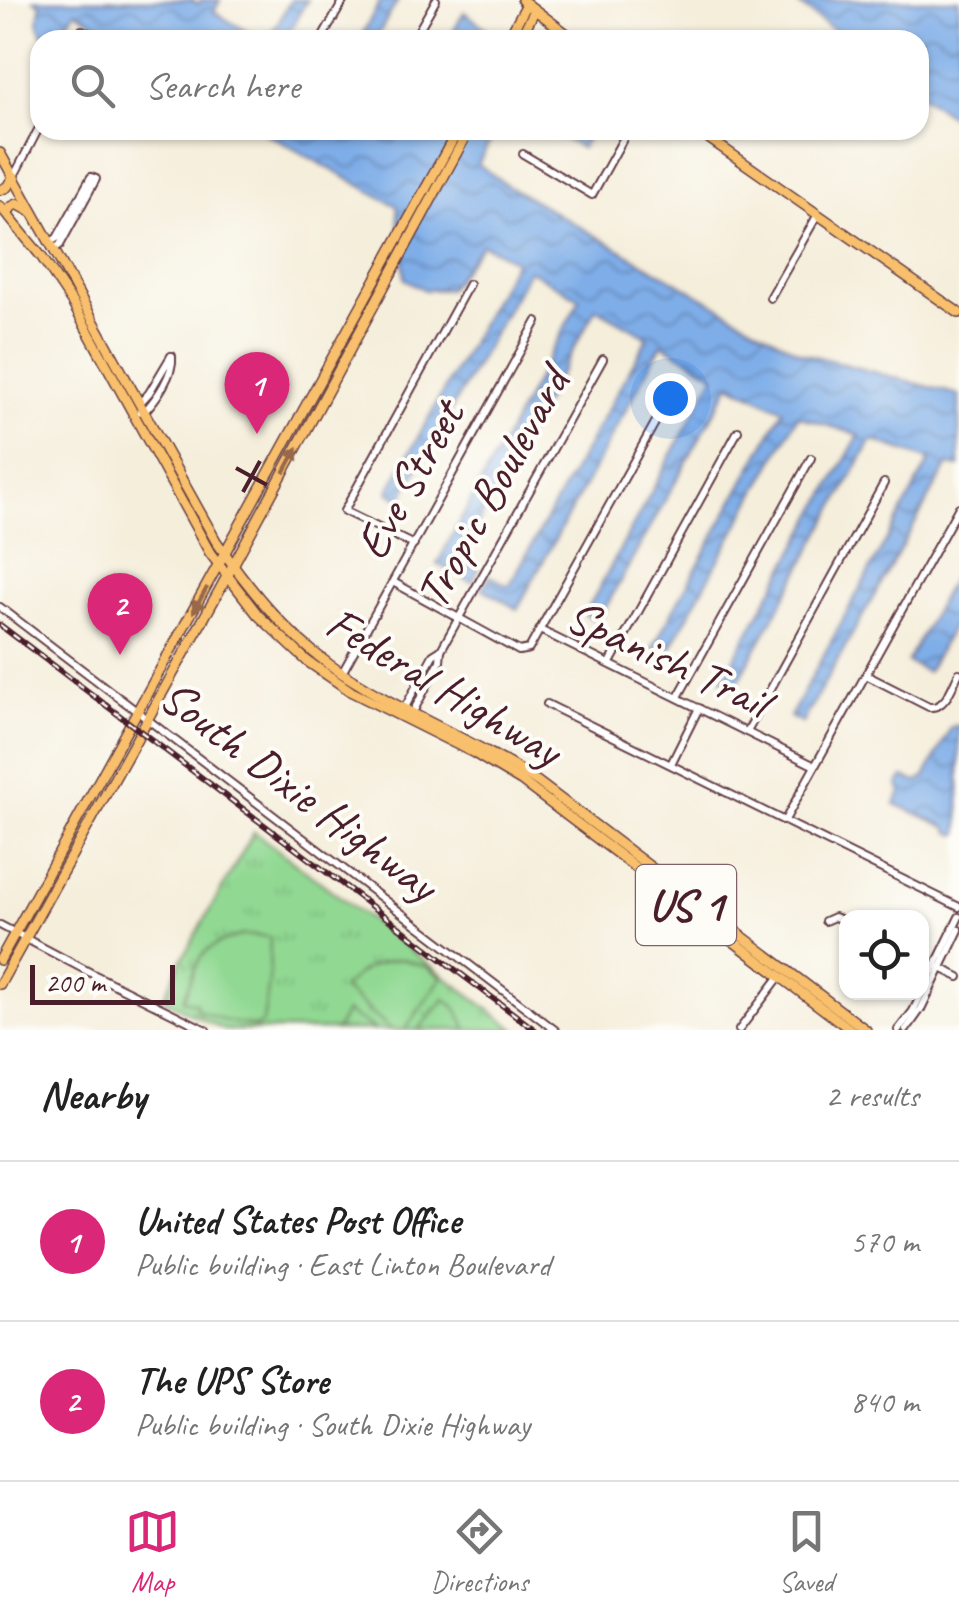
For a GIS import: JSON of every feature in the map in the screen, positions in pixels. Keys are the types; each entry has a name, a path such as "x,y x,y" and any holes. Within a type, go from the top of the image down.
{"main road":[{"path":"516,30 528,5 562,30"},
{"path":"0,960 86,804 180,659 226,577 314,416 453,140"},
{"path":"0,984 79,841 218,566 304,410 464,140"},
{"path":"711,140 959,313"},
{"name":"Federal Highway","path":"0,153 138,409 201,539 258,616 307,661 352,692 481,747 512,766 866,1030"},
{"path":"0,190 9,186 11,172"},
{"path":"4,210 17,204 32,212"},
{"name":"US 1","path":"4,210 32,244"},
{"path":"32,244 43,250 51,246"},
{"name":"Federal Highway","path":"32,244 225,554 279,622 342,673 546,798 851,1030"},
{"path":"58,281 76,292"},
{"path":"304,410 314,416"},
{"path":"176,644 180,659"},
{"path":"500,768 512,766"},
{"path":"86,804 86,827"},
{"path":"78,818 79,841"}],"street":[{"path":"327,30 344,0"},
{"path":"419,30 436,0"},
{"path":"11,172 22,162 33,140"},
{"path":"523,154 592,194 622,140"},
{"path":"91,177 96,180 60,245 51,246 91,177"},
{"path":"770,298 817,216"},
{"path":"414,545 344,510 469,284"},
{"name":"Eve Street","path":"342,673 537,322"},
{"path":"172,356 173,366 152,404 138,409 172,356"},
{"name":"Tropic Boulevard","path":"406,714 433,655 442,650 603,359"},
{"path":"540,630 670,396"},
{"path":"610,663 738,430"},
{"path":"678,698 811,458"},
{"path":"747,732 884,483"},
{"path":"785,820 958,507"},
{"name":"Spanish Trail","path":"392,582 519,651 529,649 540,630 815,766"},
{"name":"South Dixie Highway","path":"0,607 555,1030"},
{"path":"866,675 936,708 959,673"},
{"path":"547,704 959,907"},
{"path":"671,764 699,708"},
{"path":"906,1030 917,1015 959,917"},
{"path":"826,921 839,919"},
{"path":"0,925 206,1030"},
{"path":"898,1030 959,930"},
{"path":"929,962 959,977"},
{"path":"739,1030 780,976"}],"green space":[{"path":"254,832 516,1030 224,1030 163,999"},
{"path":"243,935 270,937 263,1022 256,1027 226,1021 197,1010 196,1003 183,1000 207,950"},
{"path":"402,959 428,967 442,977 405,1030 392,1030 343,989 369,967"},
{"path":"445,999 457,1009 467,1030 418,1030"},
{"path":"346,1012 375,1030 336,1030"}],"water":[{"path":"34,0 192,0 198,4 201,0 220,0 214,12 244,30 106,30 76,11 62,30 41,30 38,15 41,5"},
{"path":"291,0 307,0 290,30 274,30"},
{"path":"381,0 398,0 381,30 364,30"},
{"path":"793,0 959,0 959,122 929,100 929,30 834,30"},
{"path":"464,12 488,30 454,30"},
{"path":"278,140 491,140 478,164 505,184 799,352 959,395 959,467 948,465 802,723 790,717 930,460 872,440 735,687 722,680 859,435 798,416 667,654 652,649 783,410 730,384 598,621 585,614 715,375 662,344 517,609 482,588 490,576 509,586 648,337 596,308 459,558 479,569 472,582 437,564 580,299 529,270 401,499 388,492 515,261 482,244 448,289 425,290 405,279 397,206"},
{"path":"566,140 586,140 581,148"},
{"path":"959,565 959,614 927,672 907,662"},
{"path":"959,725 957,835 895,804 901,793 898,785 904,777 917,782 925,777 951,727"}],"railway":[{"path":"0,625 535,1030"}],"place":[{"name":"United States Post Office","path":"257,434"},
{"name":"The UPS Store","path":"120,655"}]}
